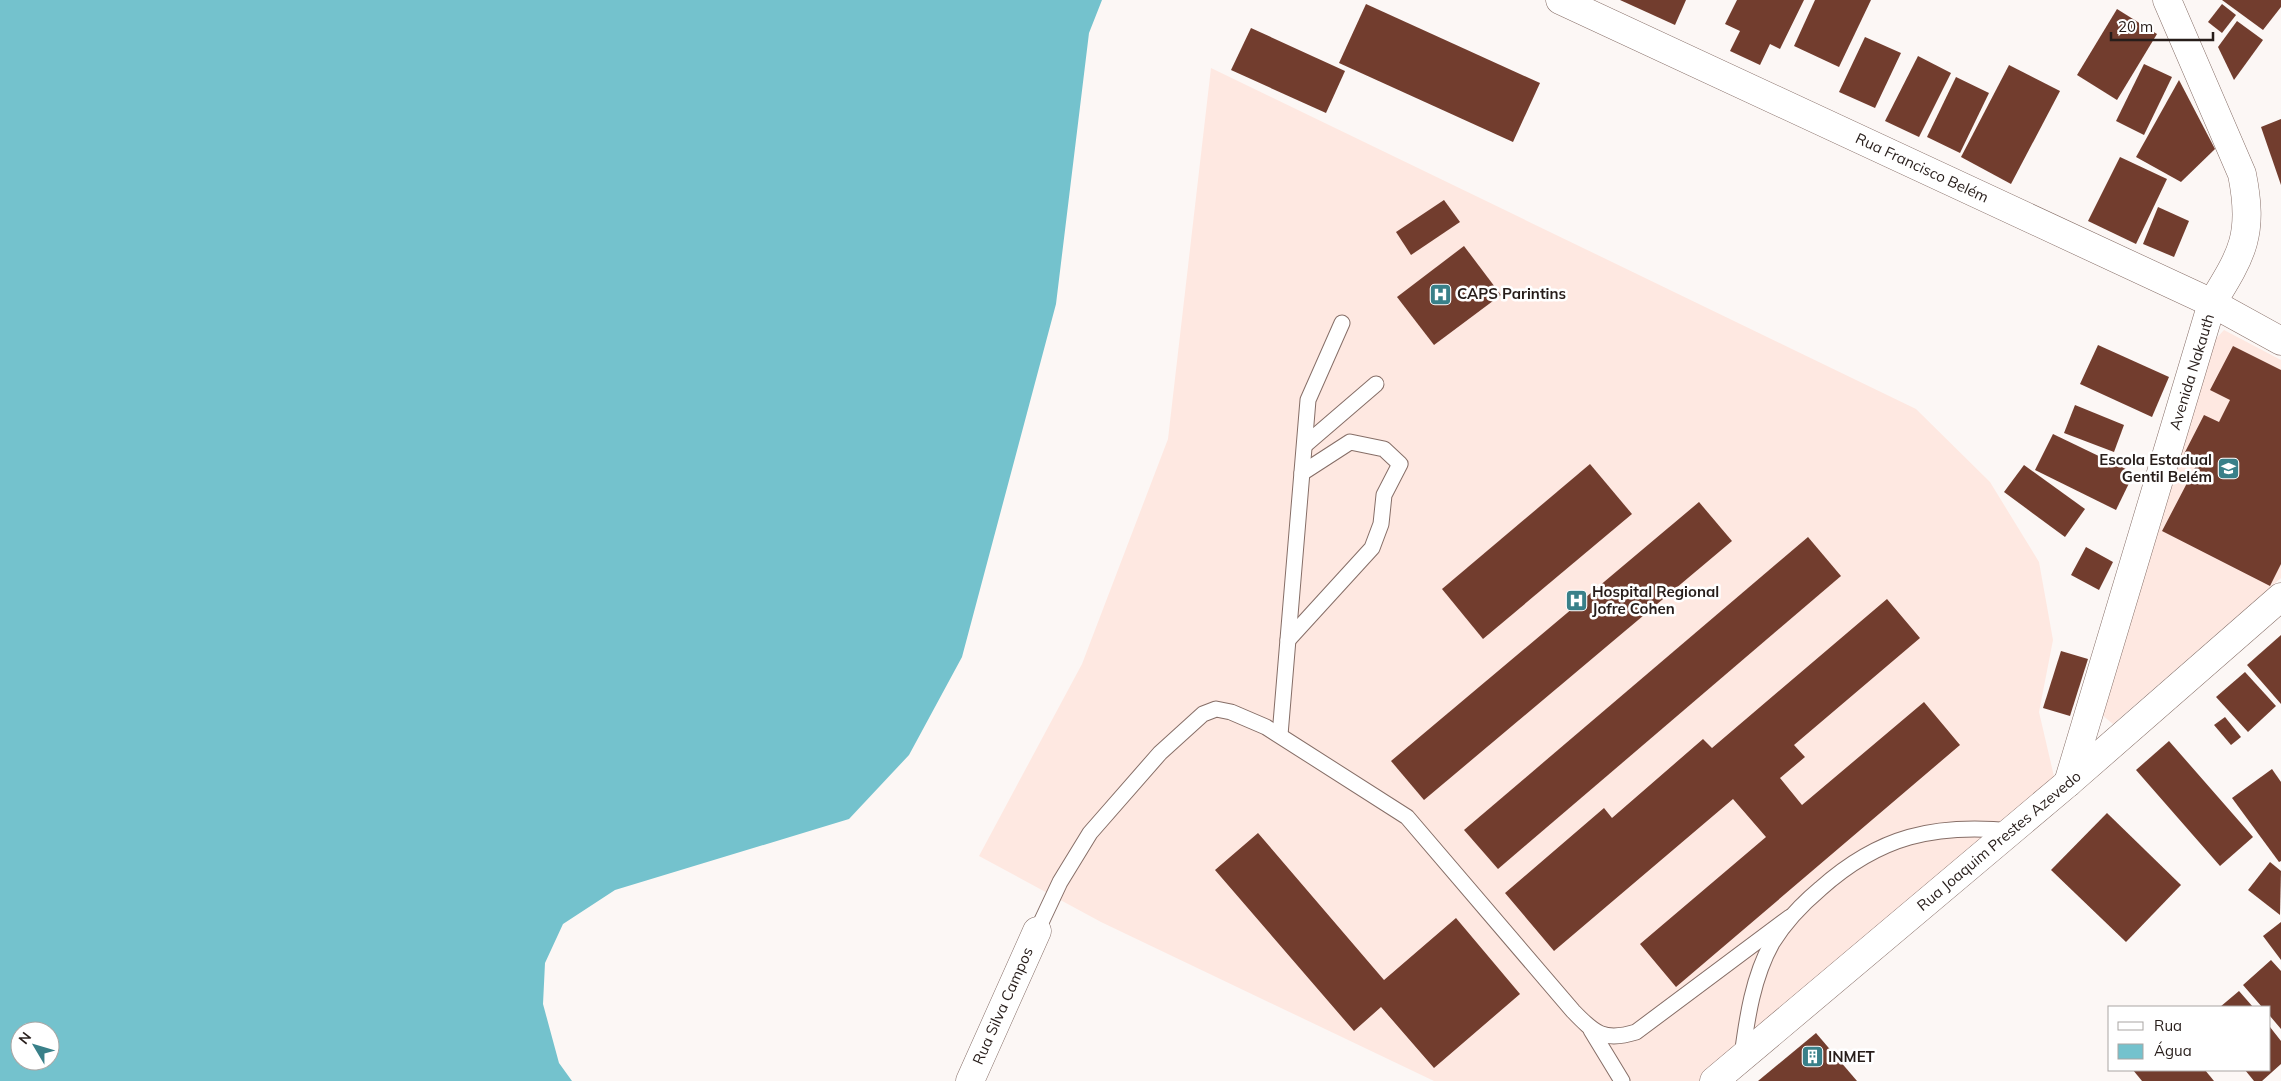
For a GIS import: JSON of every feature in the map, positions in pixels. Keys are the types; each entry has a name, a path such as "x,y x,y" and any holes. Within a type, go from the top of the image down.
{"street":[{"name":"Rua Francisco Belém","path":"1560,0 2212,303 2281,341"},
{"name":"Avenida Nakauth","path":"2068,783 2212,303 2240,254 2247,231 2248,203 2242,174 2167,0"},
{"name":"Rua Joaquim Prestes Azevedo","path":"1714,1081 2013,831 2281,597"},
{"name":"Rua Silva Campos","path":"970,1081 1037,931"}],"lane":[{"path":"1280,736 1308,400 1342,323"},
{"path":"1304,446 1376,384"},
{"path":"1288,640 1372,548 1381,524 1384,495 1400,464 1384,449 1350,442 1302,473"},
{"path":"1037,931 1060,882 1090,833 1149,764 1203,714 1216,709 1232,712 1266,727 1407,817 1590,1030 1622,1081"},
{"path":"1590,1030 1609,1037 1636,1032 1790,917 1819,889 1851,863 1900,838 1948,829 1977,827 2013,831"},
{"path":"1742,1058 1747,1017 1761,969 1772,943 1790,917"}],"shaded area":[{"name":"Hospital Regional Jofre Cohen","path":"1211,68 1916,409 1990,482 2039,562 2053,640 2039,712 2056,785 1700,1081 1434,1081 1101,922 979,856 1082,664 1168,439"},
{"name":"Escola Estadual Gentil Belém","path":"2224,330 2281,360 2281,578 2113,724 2102,715 2214,341"}],"water":[{"path":"0,0 1102,0 1089,33 1056,304 962,657 909,755 849,819 615,890 563,924 545,963 543,1004 559,1063 572,1081 0,1081"}],"building":[{"path":"1620,0 1686,0 1675,25"},
{"path":"1737,0 1804,0 1780,49 1770,44 1760,65 1730,51 1740,31 1725,24"},
{"path":"1815,0 1871,0 1839,67 1794,46"},
{"path":"2222,0 2281,0 2281,7 2263,30"},
{"path":"1366,4 1540,83 1513,142 1339,63"},
{"path":"2222,4 2236,15 2222,33 2208,22"},
{"path":"2117,9 2157,34 2117,100 2077,75"},
{"path":"2237,21 2263,40 2234,80 2218,47"},
{"path":"1251,28 1345,71 1326,113 1231,70"},
{"path":"1865,37 1901,53 1875,108 1839,92"},
{"path":"1918,56 1951,73 1919,137 1885,121"},
{"path":"2144,64 2172,77 2144,135 2116,121"},
{"path":"2009,65 2060,91 2011,184 1961,157"},
{"path":"1956,77 1989,93 1960,153 1927,137"},
{"path":"2179,80 2215,149 2181,182 2136,157"},
{"path":"2281,119 2281,185 2261,127"},
{"path":"2120,157 2167,179 2136,244 2088,221"},
{"path":"1444,200 1460,222 1411,255 1396,232"},
{"path":"2158,207 2189,221 2174,257 2143,244"},
{"path":"1464,246 1501,295 1434,345 1397,297"},
{"path":"2098,345 2169,377 2152,417 2080,384"},
{"path":"2233,346 2281,370 2281,564 2270,586 2162,531 2198,462 2184,454 2204,415 2219,422 2230,400 2210,390"},
{"path":"2075,405 2124,425 2114,452 2064,433"},
{"path":"2053,434 2134,473 2116,510 2035,470"},
{"path":"1590,464 1632,514 1483,639 1442,589"},
{"path":"2024,465 2085,509 2065,537 2004,492"},
{"path":"1699,502 1732,541 1424,800 1391,761"},
{"path":"1808,537 1841,576 1498,869 1464,830"},
{"path":"2086,547 2113,562 2099,590 2071,575"},
{"path":"1887,599 1920,638 1794,745 1805,757 1780,778 1802,805 1924,702 1960,745 1676,987 1640,944 1766,837 1733,799 1554,951 1505,893 1604,808 1612,818 1703,739 1712,748"},
{"path":"2281,635 2281,704 2247,665"},
{"path":"2061,651 2088,659 2070,716 2043,708"},
{"path":"2245,672 2276,706 2248,732 2216,697"},
{"path":"2225,717 2241,737 2231,745 2214,725"},
{"path":"2169,741 2253,837 2220,866 2136,770"},
{"path":"2272,769 2281,782 2281,861 2279,862 2232,798"},
{"path":"2107,813 2181,885 2126,942 2051,870"},
{"path":"1258,833 1384,980 1456,918 1520,994 1434,1068 1381,1007 1354,1031 1215,870"},
{"path":"2270,862 2281,871 2280,915 2248,890"},
{"path":"2281,922 2281,960 2263,936"},
{"path":"2271,960 2281,971 2281,1029 2271,1017 2271,1006 2261,1006 2243,985"},
{"path":"2239,991 2252,1006 2221,1006"},
{"path":"2271,1028 2281,1041 2281,1064 2262,1081 2254,1081 2246,1071 2271,1071"},
{"name":"INMET","path":"1816,1033 1857,1081 1758,1081"},
{"path":"2134,1071 2206,1071 2214,1081 2142,1081"}],"place":[{"name":"CAPS Parintins","path":"1441,294"},
{"name":"Escola Estadual Gentil Belém","path":"2228,469"},
{"name":"Hospital Regional Jofre Cohen","path":"1576,601"},
{"name":"INMET","path":"1812,1057"}]}
